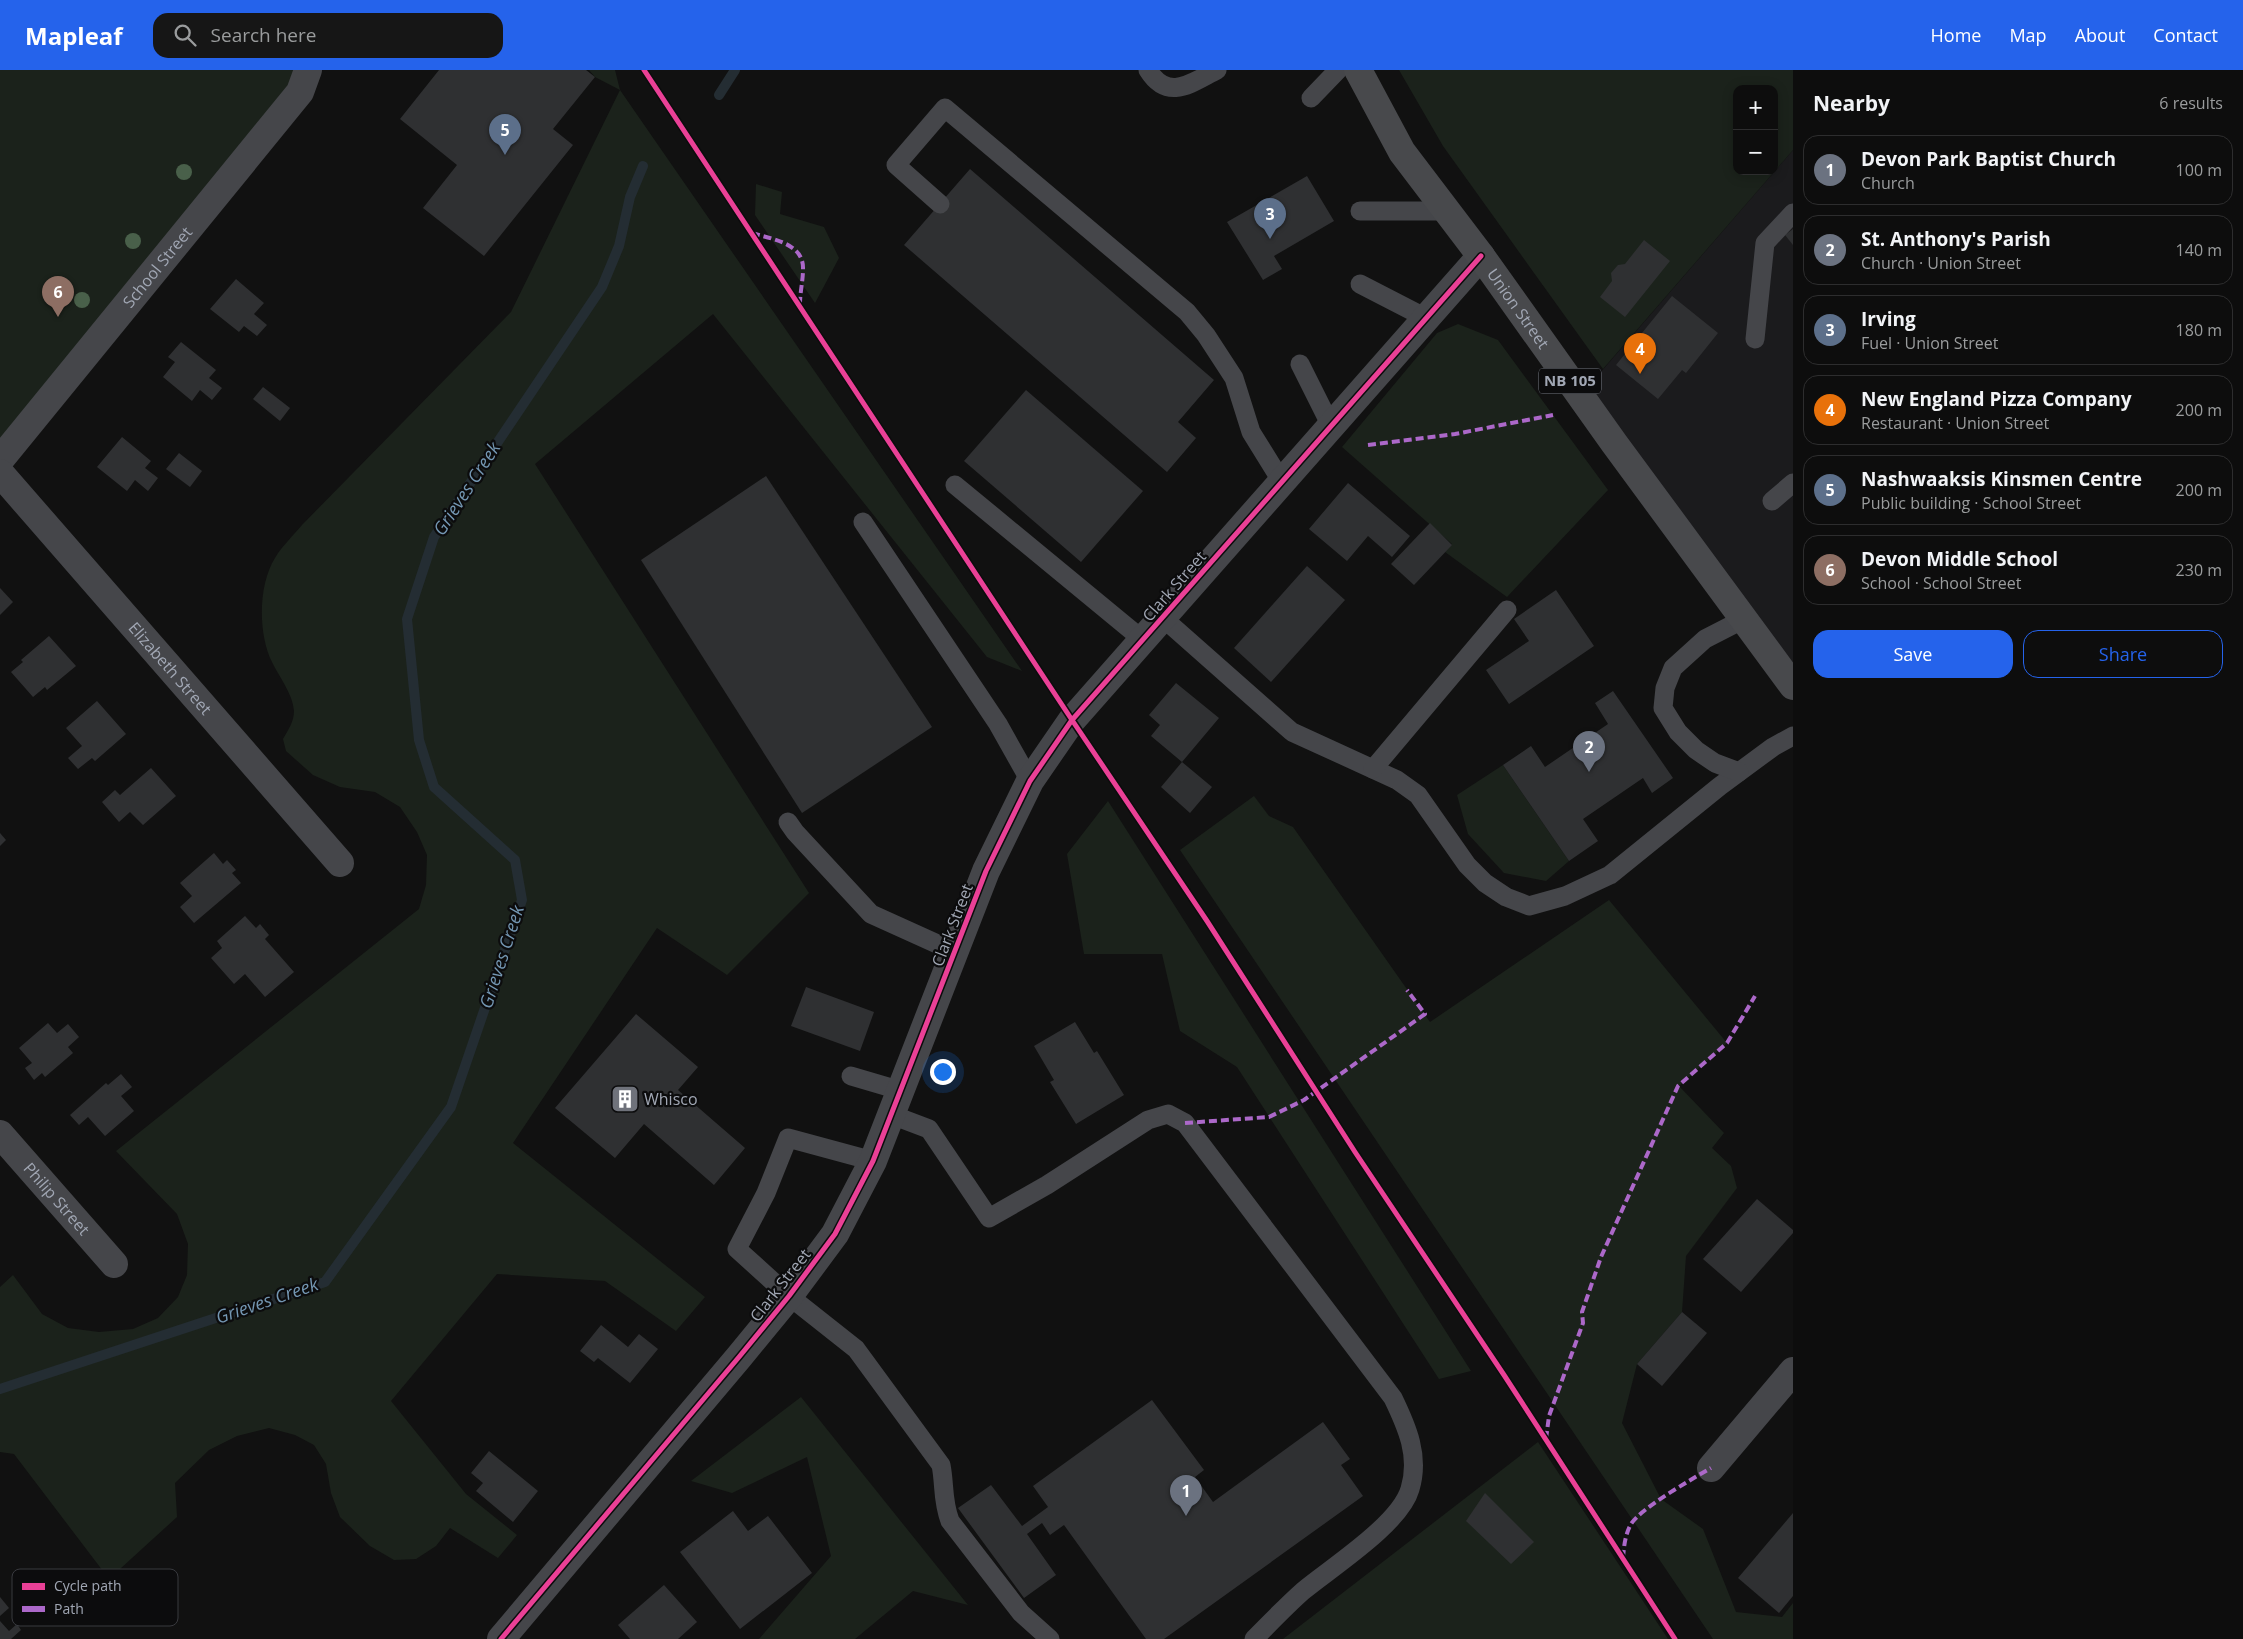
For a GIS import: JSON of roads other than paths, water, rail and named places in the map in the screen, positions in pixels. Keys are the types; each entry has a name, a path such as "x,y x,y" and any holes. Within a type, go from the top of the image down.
{"main road":[{"name":"Union Street","path":"1358,70 1402,152 1481,256 1614,444 1793,686"}],"street":[{"name":"School Street","path":"0,460 300,92 308,70"},
{"name":"Clark Street","path":"501,1639 789,1296 835,1234 873,1161 902,1091 986,871 1030,781 1072,720 1481,256"},
{"name":"Elizabeth Street","path":"0,472 340,863"},
{"name":"Philip Street","path":"0,1134 114,1264"},
{"path":"1711,1468 1793,1372"}],"lane":[{"path":"1148,70 1154,79 1171,88 1182,87 1217,70"},
{"path":"1311,98 1338,70"},
{"path":"940,204 896,165 945,108 1187,312 1206,335 1234,378 1251,432 1282,482"},
{"path":"1360,211 1448,211"},
{"path":"1755,339 1765,243 1793,212"},
{"path":"1360,284 1426,318"},
{"path":"1300,364 1331,426"},
{"path":"1772,501 1793,483"},
{"path":"955,485 1143,640"},
{"path":"863,522 998,724 1030,781"},
{"path":"1373,769 1507,610"},
{"path":"1162,618 1292,732 1397,780 1418,795 1467,865 1485,883 1506,897 1529,906 1565,896 1610,875 1773,746 1793,736"},
{"path":"1739,772 1715,762 1696,750 1678,732 1662,708 1665,688 1673,668 1705,639 1744,619"},
{"path":"788,822 795,832 871,914 955,952"},
{"path":"852,1076 902,1091"},
{"path":"892,1115 929,1129 989,1218 1148,1120 1168,1114 1185,1123 1393,1398 1407,1427 1414,1450 1414,1472 1410,1491 1400,1509 1385,1524 1303,1591 1254,1639"},
{"path":"873,1161 788,1138 766,1193 737,1249 789,1296 856,1349 941,1465 944,1505 950,1521 1021,1613 1050,1639"}],"waterway":[{"name":"Grieves Creek","path":"719,95 735,70"},
{"name":"Grieves Creek","path":"0,1389 325,1282 451,1107 522,900 515,860 434,787 419,740 407,619 434,537 602,287 619,246 630,197 643,166"}],"place":[{"name":"Nashwaaksis Kinsmen Centre","path":"505,155"},
{"name":"Irving","path":"1270,239"},
{"name":"Devon Middle School","path":"58,317"},
{"name":"New England Pizza Company","path":"1640,374"},
{"name":"St. Anthony's Parish","path":"1589,772"},
{"name":"Whisco","path":"625,1099"},
{"name":"Devon Park Baptist Church","path":"1186,1516"}]}
